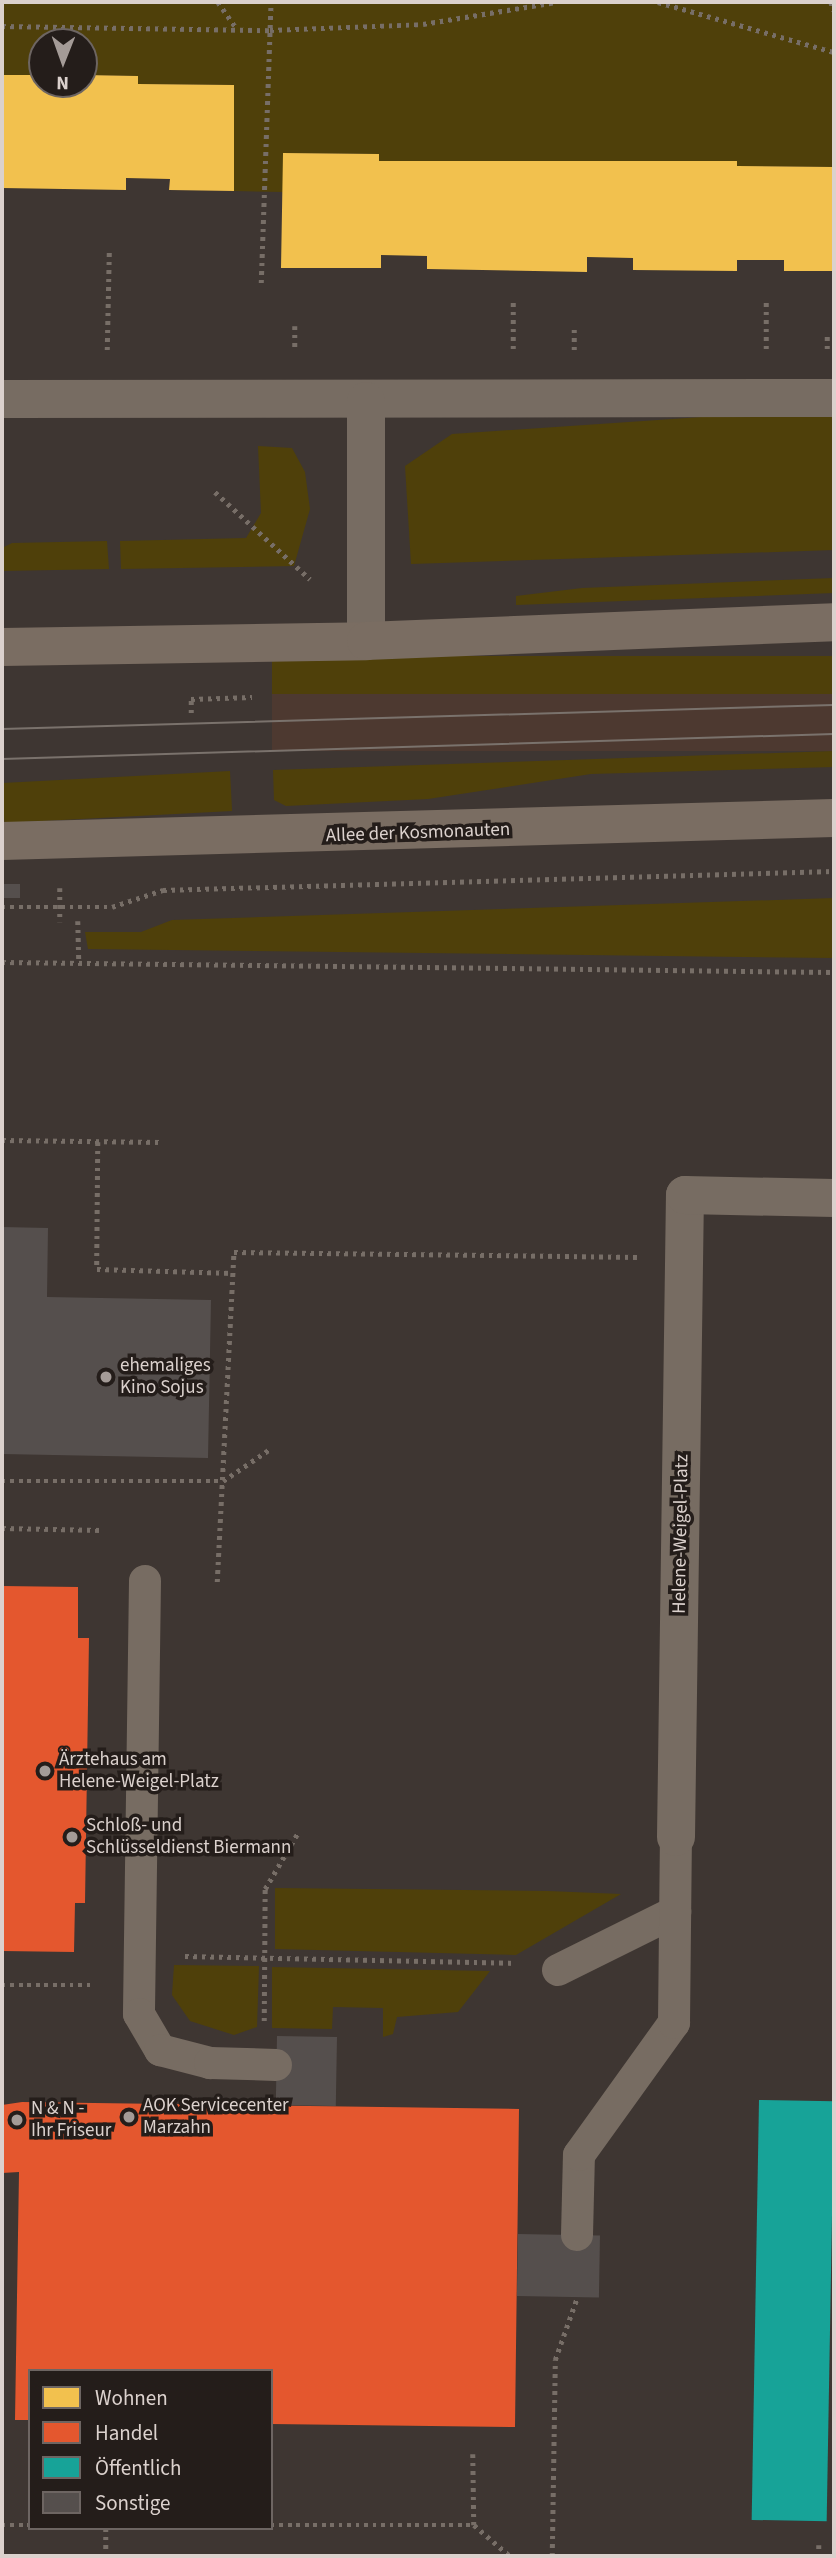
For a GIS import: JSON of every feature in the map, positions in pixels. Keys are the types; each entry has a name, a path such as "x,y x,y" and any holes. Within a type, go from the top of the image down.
{"main road":[{"path":"2,647 366,641 834,622"},
{"name":"Allee der Kosmonauten","path":"2,841 834,818"}],"street":[{"path":"2,399 366,401 834,398"},
{"path":"366,401 366,641"},
{"name":"Helene-Weigel-Platz","path":"676,1837 685,1195 834,1198"}],"lane":[{"path":"145,1581 139,2014 160,2050 210,2063 276,2065"},
{"name":"Helene-Weigel-Platz","path":"577,2235 579,2155 674,2023 676,1837"},
{"path":"561,1967 675,1912"}],"path":[{"path":"218,2 237,29"},
{"path":"261,283 271,2"},
{"path":"2,26 270,30 423,24 556,2"},
{"path":"658,2 834,52"},
{"path":"831,2 834,11"},
{"path":"107,399 109,252"},
{"path":"766,302 766,332"},
{"path":"215,492 310,579"},
{"path":"191,713 191,699 253,697"},
{"path":"2,907 112,906 163,890 834,871"},
{"path":"60,880 60,922"},
{"path":"78,921 79,962"},
{"path":"2,962 834,971"},
{"path":"2,1140 161,1142"},
{"path":"98,1142 97,1269 233,1273"},
{"path":"218,1582 234,1252 650,1257 685,1265"},
{"path":"2,1481 223,1480 270,1449"},
{"path":"2,1528 101,1530"},
{"path":"264,2023 265,1889 299,1832"},
{"path":"2,1985 265,1957 561,1967"},
{"path":"552,2556 555,2360 577,2298"},
{"path":"473,2454 474,2525"},
{"path":"2,2525 28,2525"},
{"path":"273,2525 474,2525 510,2556"},
{"path":"106,2530 106,2556"},
{"path":"819,2544 819,2556"}],"shaded area":[{"path":"2,2 834,2 834,167 737,166 737,161 379,161 379,154 283,153 283,192 234,191 234,85 138,84 138,76 98,75 98,28 28,28 28,75 2,75"},
{"path":"834,408 834,550 411,564 405,466 452,434"},
{"path":"258,446 292,448 305,472 310,509 294,566 121,569 120,541 246,538 261,513"},
{"path":"107,541 109,569 2,571 2,548 12,543"},
{"path":"834,578 834,593 516,605 516,596 582,588"},
{"path":"272,656 834,656 834,694 272,694"},
{"path":"272,694 834,694 834,751 272,751"},
{"path":"834,751 834,767 591,774 428,799 286,806 274,800 273,770"},
{"path":"230,771 232,811 4,823 2,783"},
{"path":"834,898 834,958 88,949 85,932 141,932 172,920"},
{"path":"275,1888 621,1894 516,1955 275,1949"},
{"path":"174,1965 259,1966 257,2027 234,2035 190,2021 172,1995"},
{"path":"272,1967 490,1971 458,2012 397,2017 393,2034 383,2037 383,2008 333,2007 332,2029 272,2028"}],"building: Wohnen":[{"path":"2,75 28,75 28,98 98,98 98,75 138,76 138,84 234,85 234,191 169,190 170,179 126,178 126,190 2,188"},
{"path":"283,153 379,154 379,161 737,161 737,166 834,167 834,271 784,271 784,260 737,260 737,271 633,270 633,258 587,257 587,272 427,269 427,256 381,255 381,268 281,268"}],"building: Handel":[{"name":"Ärztehaus am Helene-Weigel-Platz","path":"2,1586 78,1587 78,1638 89,1638 85,1903 75,1903 74,1952 2,1951"},
{"path":"22,2102 519,2109 515,2427 273,2424 273,2369 28,2369 28,2420 15,2420 19,2172 2,2173 2,2105"}],"building: Öffentlich":[{"path":"759,2100 834,2101 827,2521 752,2520"}],"building: Sonstige":[{"path":"2,884 20,884 20,898 2,898"},
{"name":"ehemaliges Kino Sojus","path":"2,1227 48,1228 47,1297 211,1300 208,1458 2,1454"},
{"path":"277,2036 337,2037 336,2106 276,2105"},
{"path":"518,2234 600,2235 599,2297 517,2296"}],"tram line":[{"path":"2,729 834,705"},
{"path":"2,759 834,734"}],"place":[{"name":"ehemaliges Kino Sojus","path":"106,1377"},
{"name":"Ärztehaus am Helene-Weigel-Platz","path":"45,1771"},
{"name":"Schloß- und Schlüsseldienst Biermann","path":"72,1837"},
{"name":"AOK Servicecenter Marzahn","path":"129,2117"},
{"name":"N & N - Ihr Friseur","path":"17,2120"}]}
